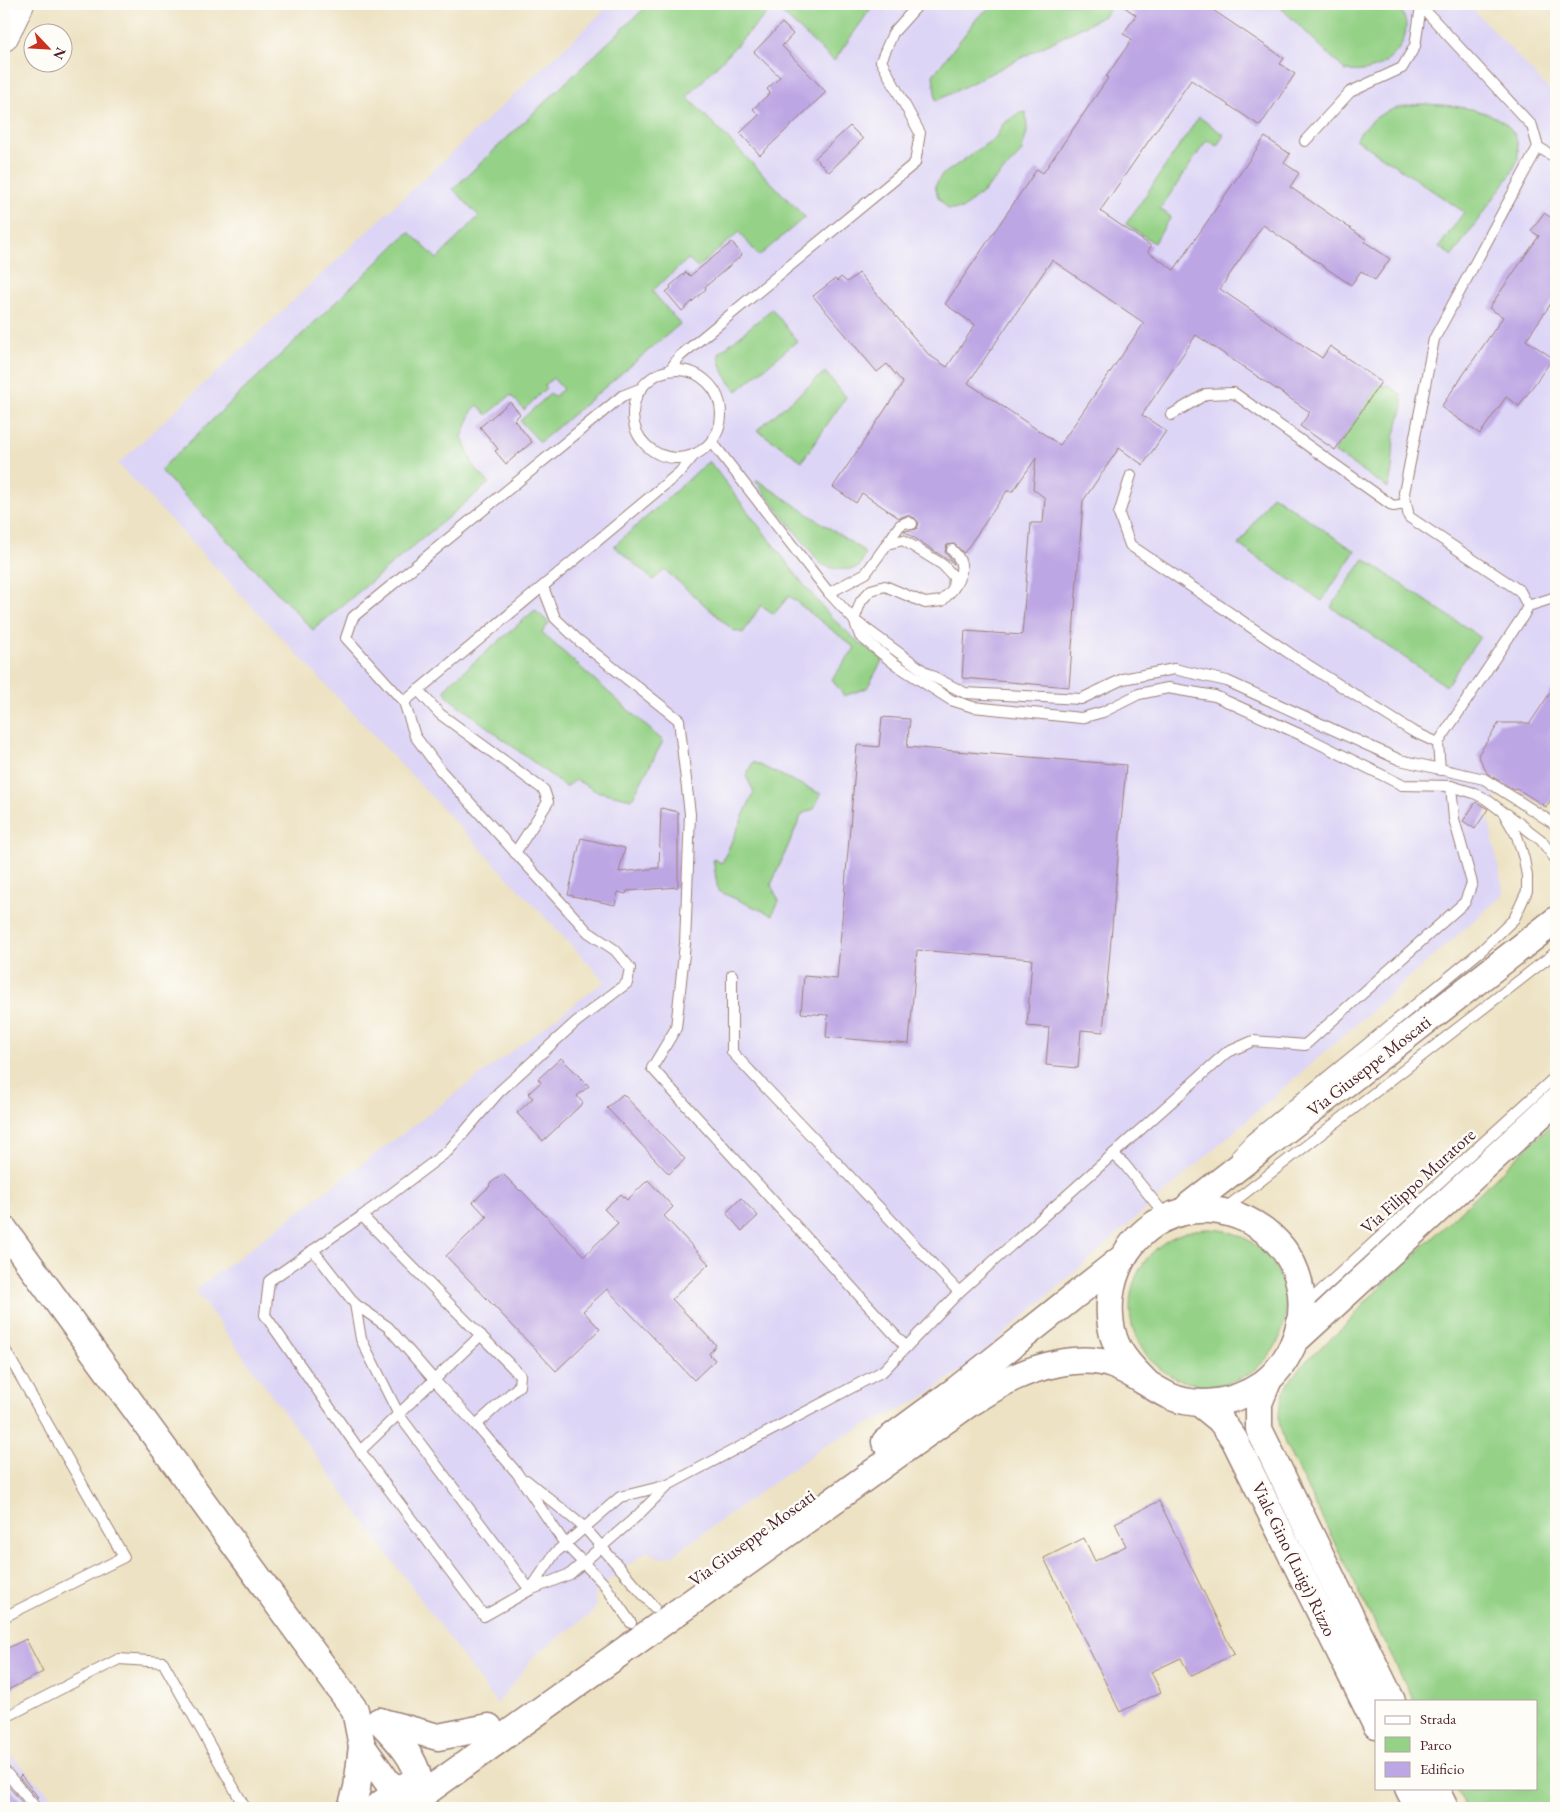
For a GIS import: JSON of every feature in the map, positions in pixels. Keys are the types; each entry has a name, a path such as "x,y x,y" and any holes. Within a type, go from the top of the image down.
{"highway":[{"path":"4,37 20,4"}],"street":[{"name":"Via Giuseppe Moscati","path":"410,1793 489,1727 654,1606 957,1390 1122,1259 1149,1228 1180,1212 1556,920"},
{"name":"Via Giuseppe Moscati","path":"1295,1341 1556,1101"},
{"name":"Via Giuseppe Moscati","path":"375,1808 410,1793 967,1405 1014,1377 1043,1367 1075,1362 1100,1362 1121,1368 1171,1397 1198,1403 1224,1401 1248,1393 1269,1379 1284,1362 1295,1341 1302,1308 1299,1281 1288,1256 1270,1234 1247,1219 1221,1211 1180,1212"},
{"path":"7,1230 356,1710 362,1746 357,1788 351,1808"},
{"name":"Via Giuseppe Moscati","path":"1122,1259 1112,1284 1109,1312 1115,1339 1127,1363 1146,1383"},
{"name":"Viale Gino (Luigi) Rizzo","path":"1269,1379 1259,1403 1259,1430 1392,1700"},
{"name":"Viale Gino (Luigi) Rizzo","path":"1198,1403 1220,1420 1234,1439 1375,1723"},
{"path":"356,1710 380,1721 438,1737 489,1727"},
{"path":"362,1746 389,1784 410,1793 414,1766 402,1747 380,1721"},
{"path":"1409,1790 1418,1808"},
{"path":"1436,1790 1445,1808"}],"lane":[{"path":"670,370 680,356 915,163 920,133 881,61 893,33 919,4"},
{"path":"1304,141 1350,92 1402,68 1415,46 1419,5"},
{"path":"1419,5 1532,126 1538,148 1434,339 1404,492 1406,504 1409,517 1520,591 1528,606"},
{"path":"1538,148 1556,158"},
{"path":"404,702 680,472 695,454 712,442 719,428 722,414 719,399 712,386 700,376 686,370 670,370 659,374 642,388 622,396 353,617 346,638 404,702 415,736 441,771 588,932 616,950 630,968 626,983 576,1022 499,1092 448,1151 362,1216 269,1281 265,1315 360,1451 484,1616 530,1590 570,1574 637,1516 668,1485"},
{"path":"642,388 636,401 633,415 636,429 643,442 654,451 667,456 681,458 695,454"},
{"path":"1171,415 1206,394 1234,393 1393,506 1406,504"},
{"path":"712,442 829,593 854,620 928,674 964,693 1081,699 1124,679 1174,669 1227,681 1400,760 1484,779 1556,825"},
{"path":"1131,475 1119,514 1130,545 1292,655 1412,731 1438,743"},
{"path":"829,593 866,573 900,525 907,522 912,524"},
{"path":"887,544 903,540 943,565 954,577 953,589"},
{"path":"952,550 960,557 962,564 959,579 942,601 925,603 885,586 870,590 861,601 854,620 860,636 896,664 952,700 973,706 1081,718 1103,712 1139,694 1168,688 1215,696 1308,738 1402,785 1451,786 1474,793 1494,805 1541,840 1556,860"},
{"path":"543,587 555,618 578,640 679,720 690,814 685,944 676,1028 652,1068 906,1347"},
{"path":"1440,770 1438,743 1528,606 1556,596"},
{"path":"418,690 440,714 544,790 548,802 515,853"},
{"path":"530,1590 555,1553 620,1497 668,1485 883,1371 959,1292 1226,1053 1254,1041 1305,1045 1465,902 1472,883 1454,819 1451,786"},
{"path":"1113,1154 1180,1212 1251,1139 1482,950 1514,919 1527,891 1524,859 1517,836 1503,812 1494,805"},
{"path":"1221,1211 1556,952"},
{"path":"732,975 732,1052 959,1292"},
{"name":"Via Filippo Muratore","path":"1302,1308 1556,1076"},
{"path":"362,1216 520,1375 519,1386 476,1425"},
{"path":"313,1250 355,1304 388,1327 517,1473 565,1544 604,1584 631,1624"},
{"path":"355,1304 361,1339 399,1415 530,1590"},
{"path":"360,1451 481,1335"},
{"path":"4,1348 124,1557 4,1617"},
{"path":"517,1473 585,1528 654,1606"},
{"path":"4,1718 119,1659 163,1662 244,1808"},
{"path":"4,1770 36,1808"}],"shaded area":[{"path":"611,4 1468,4 1556,97 1556,792 1546,807 1518,789 1513,790 1504,785 1485,814 1489,821 1504,894 969,1365 919,1400 827,1444 673,1555 660,1558 647,1551 594,1592 596,1605 593,1612 535,1655 497,1704 195,1290 605,981 118,464"},
{"path":"4,1748 62,1808 4,1808"}],"green space":[{"path":"649,4 874,4 834,61 774,6 687,97 805,217 759,256 739,232 697,268 688,259 652,291 680,324 540,442 520,421 550,394 554,397 563,389 553,378 544,386 546,388 524,410 511,395 487,415 478,405 472,411 462,437 474,467 489,483 313,630 160,470 409,232 437,259 479,216 453,189"},
{"path":"995,4 1114,4 1104,16 936,101 933,75 979,16"},
{"path":"1277,4 1393,4 1400,7 1405,19 1405,34 1398,50 1386,62 1370,69 1346,71"},
{"path":"1421,104 1464,108 1480,111 1494,117 1506,124 1514,135 1518,148 1518,160 1511,174 1452,256 1439,247 1464,212 1356,139 1369,123 1384,113 1401,107"},
{"path":"1026,112 1027,132 1021,153 984,191 962,209 948,209 938,197 935,186 941,176 996,137 1003,124 1019,113"},
{"path":"1199,117 1224,135 1217,146 1207,140 1160,209 1171,217 1154,243 1126,224"},
{"path":"772,309 797,341 737,391 724,374 719,353"},
{"path":"825,372 846,397 802,461 757,430"},
{"path":"1378,385 1389,386 1401,395 1403,406 1394,438 1392,470 1388,488 1334,452"},
{"path":"709,461 804,585 832,618 856,640 883,659 867,688 844,696 832,679 855,648 789,596 774,614 761,605 743,633 733,630 665,570 653,580 614,546"},
{"path":"757,480 861,549 865,554 859,567 840,569 821,564 756,482"},
{"path":"1272,495 1355,551 1322,601 1239,545"},
{"path":"1364,559 1480,637 1446,686 1331,607"},
{"path":"535,610 549,623 542,633 663,741 632,799 596,791 576,780 566,787 449,698 445,691 450,683"},
{"path":"753,762 821,794 814,809 802,814 771,885 779,901 772,915 718,891 713,859 722,863 754,792 746,776"},
{"path":"1556,1120 1556,1808 1465,1808 1457,1790 1538,1790 1538,1700 1413,1700 1285,1444 1279,1421 1280,1404 1285,1389 1304,1364 1352,1319 1366,1301"},
{"path":"1200,1229 1216,1229 1231,1232 1245,1238 1263,1252 1277,1270 1283,1284 1286,1307 1283,1330 1277,1344 1263,1362 1245,1376 1231,1382 1216,1385 1200,1385 1185,1382 1171,1376 1153,1362 1143,1350 1133,1330 1130,1315 1130,1299 1133,1284 1139,1270 1153,1252 1165,1242 1185,1232"}],"building":[{"path":"1120,4 1204,4 1284,58 1280,64 1295,74 1260,126 1191,80 1100,211 1151,246 1148,252 1174,270 1265,137 1290,154 1284,163 1299,173 1290,187 1367,240 1365,242 1390,259 1375,280 1361,271 1351,285 1263,225 1220,289 1322,358 1330,346 1381,382 1335,450 1300,426 1310,412 1196,335 1142,415 1166,431 1143,465 1119,448 1083,501 1069,687 962,678 965,631 1022,635 1031,523 1043,523 1045,498 1033,489 1036,458 1013,491 1007,491 964,553 954,544 947,545 945,552 954,564 904,531 917,529 919,523 915,518 907,515 899,518 862,493 856,503 833,487 903,383 887,364 877,372 813,296 835,279 837,281 841,277 847,282 859,273 929,355 947,367 975,325 945,304 1037,169 1043,173 1108,78 1106,77 1132,39 1123,34 1136,15","holes":["1052,260 1144,323 1060,445 968,383"]},
{"path":"782,23 793,34 782,46 826,92 760,155 740,133 759,115 753,109 770,93 767,89 780,77 754,52"},
{"path":"850,126 863,139 829,172 815,158"},
{"path":"1556,212 1556,296 1526,340 1553,358 1519,406 1506,397 1480,434 1441,407 1503,317 1489,308 1539,236 1531,231 1544,213 1552,218"},
{"path":"732,242 742,255 705,287 706,289 682,311 666,292 671,288 670,286 686,272 690,276"},
{"path":"510,402 520,414 514,420 532,442 506,464 495,451 498,449 480,427"},
{"path":"1556,684 1556,792 1546,807 1518,789 1514,790 1487,773 1478,755 1499,723 1530,723"},
{"path":"882,717 910,719 907,747 1126,765 1103,1032 1081,1030 1078,1068 1046,1065 1049,1028 1027,1026 1032,959 917,950 909,1044 826,1037 828,1015 801,1013 804,976 837,979 857,745 879,747"},
{"path":"1476,802 1488,809 1475,829 1463,821"},
{"path":"661,808 678,812 678,887 627,891 626,894 618,892 615,905 568,895 581,838 625,848 619,872 659,868"},
{"path":"561,1058 589,1086 577,1096 583,1103 543,1141 517,1113 533,1098 528,1094 541,1082 538,1079"},
{"path":"623,1094 685,1159 669,1174 607,1108"},
{"path":"503,1174 521,1190 584,1256 618,1223 604,1209 621,1194 627,1200 648,1180 673,1207 664,1216 709,1264 672,1299 716,1345 709,1354 715,1360 694,1380 607,1289 583,1311 600,1329 556,1371 446,1256 487,1217 473,1202 490,1186 489,1184"},
{"path":"741,1198 758,1216 742,1231 726,1213"},
{"path":"1159,1501 1234,1654 1190,1676 1181,1658 1151,1672 1161,1692 1120,1712 1044,1558 1084,1538 1095,1561 1126,1546 1115,1523"},
{"path":"26,1639 43,1672 4,1692 4,1650"},
{"path":"21,1775 38,1797 37,1798 19,1777"},
{"path":"8,1786 26,1807 4,1808 4,1790"}]}
